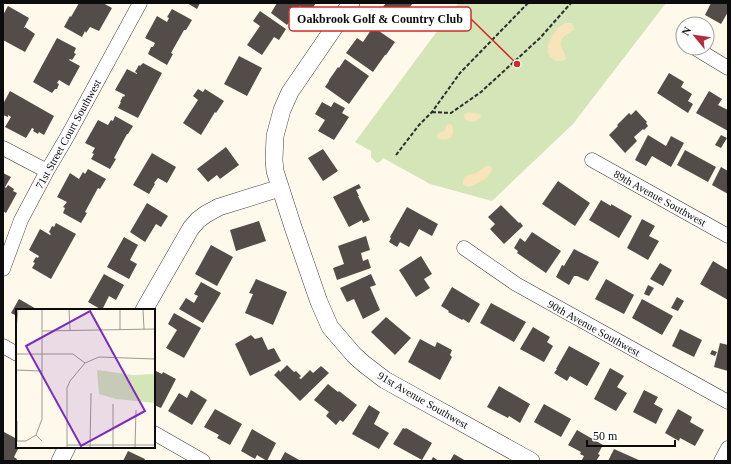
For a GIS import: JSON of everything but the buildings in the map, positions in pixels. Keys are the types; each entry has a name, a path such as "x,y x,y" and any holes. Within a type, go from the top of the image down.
{"street":[{"name":"71st Street Court Southwest","path":"3,269 21,220 140,3"},
{"name":"91st Avenue Southwest","path":"351,3 290,92 282,110 275,136 275,171 316,294 330,328 354,355 374,373 531,461"},
{"path":"708,56 728,68"},
{"path":"3,148 47,171"},
{"name":"89th Avenue Southwest","path":"592,160 728,236"},
{"path":"145,309 191,228 198,220 219,207 280,188"},
{"name":"90th Avenue Southwest","path":"464,248 516,284 728,402"},
{"path":"3,346 16,353"},
{"path":"155,434 183,456 203,461"},
{"path":"60,461 66,448"},
{"path":"721,461 728,448"}],"path":[{"path":"396,155 419,125 432,112 460,73 528,3"},
{"path":"432,112 451,113 481,92 540,38 571,3"}],"green space":[{"path":"458,3 666,3 573,124 492,201 430,184 383,158 377,163 371,157 371,151 355,142"}],"sand":[{"path":"565,23 571,23 574,26 574,30 561,40 561,46 566,59 557,61 551,58 548,53 549,42 556,30"},
{"path":"469,112 480,114 481,117 475,121 468,121 464,117 465,114"},
{"path":"448,124 452,125 453,135 446,139 439,139 437,136 445,130"},
{"path":"486,166 490,166 492,168 487,178 469,187 463,185 465,176 476,173"}],"place":[{"name":"Oakbrook Golf & Country Club","path":"517,64"}]}
